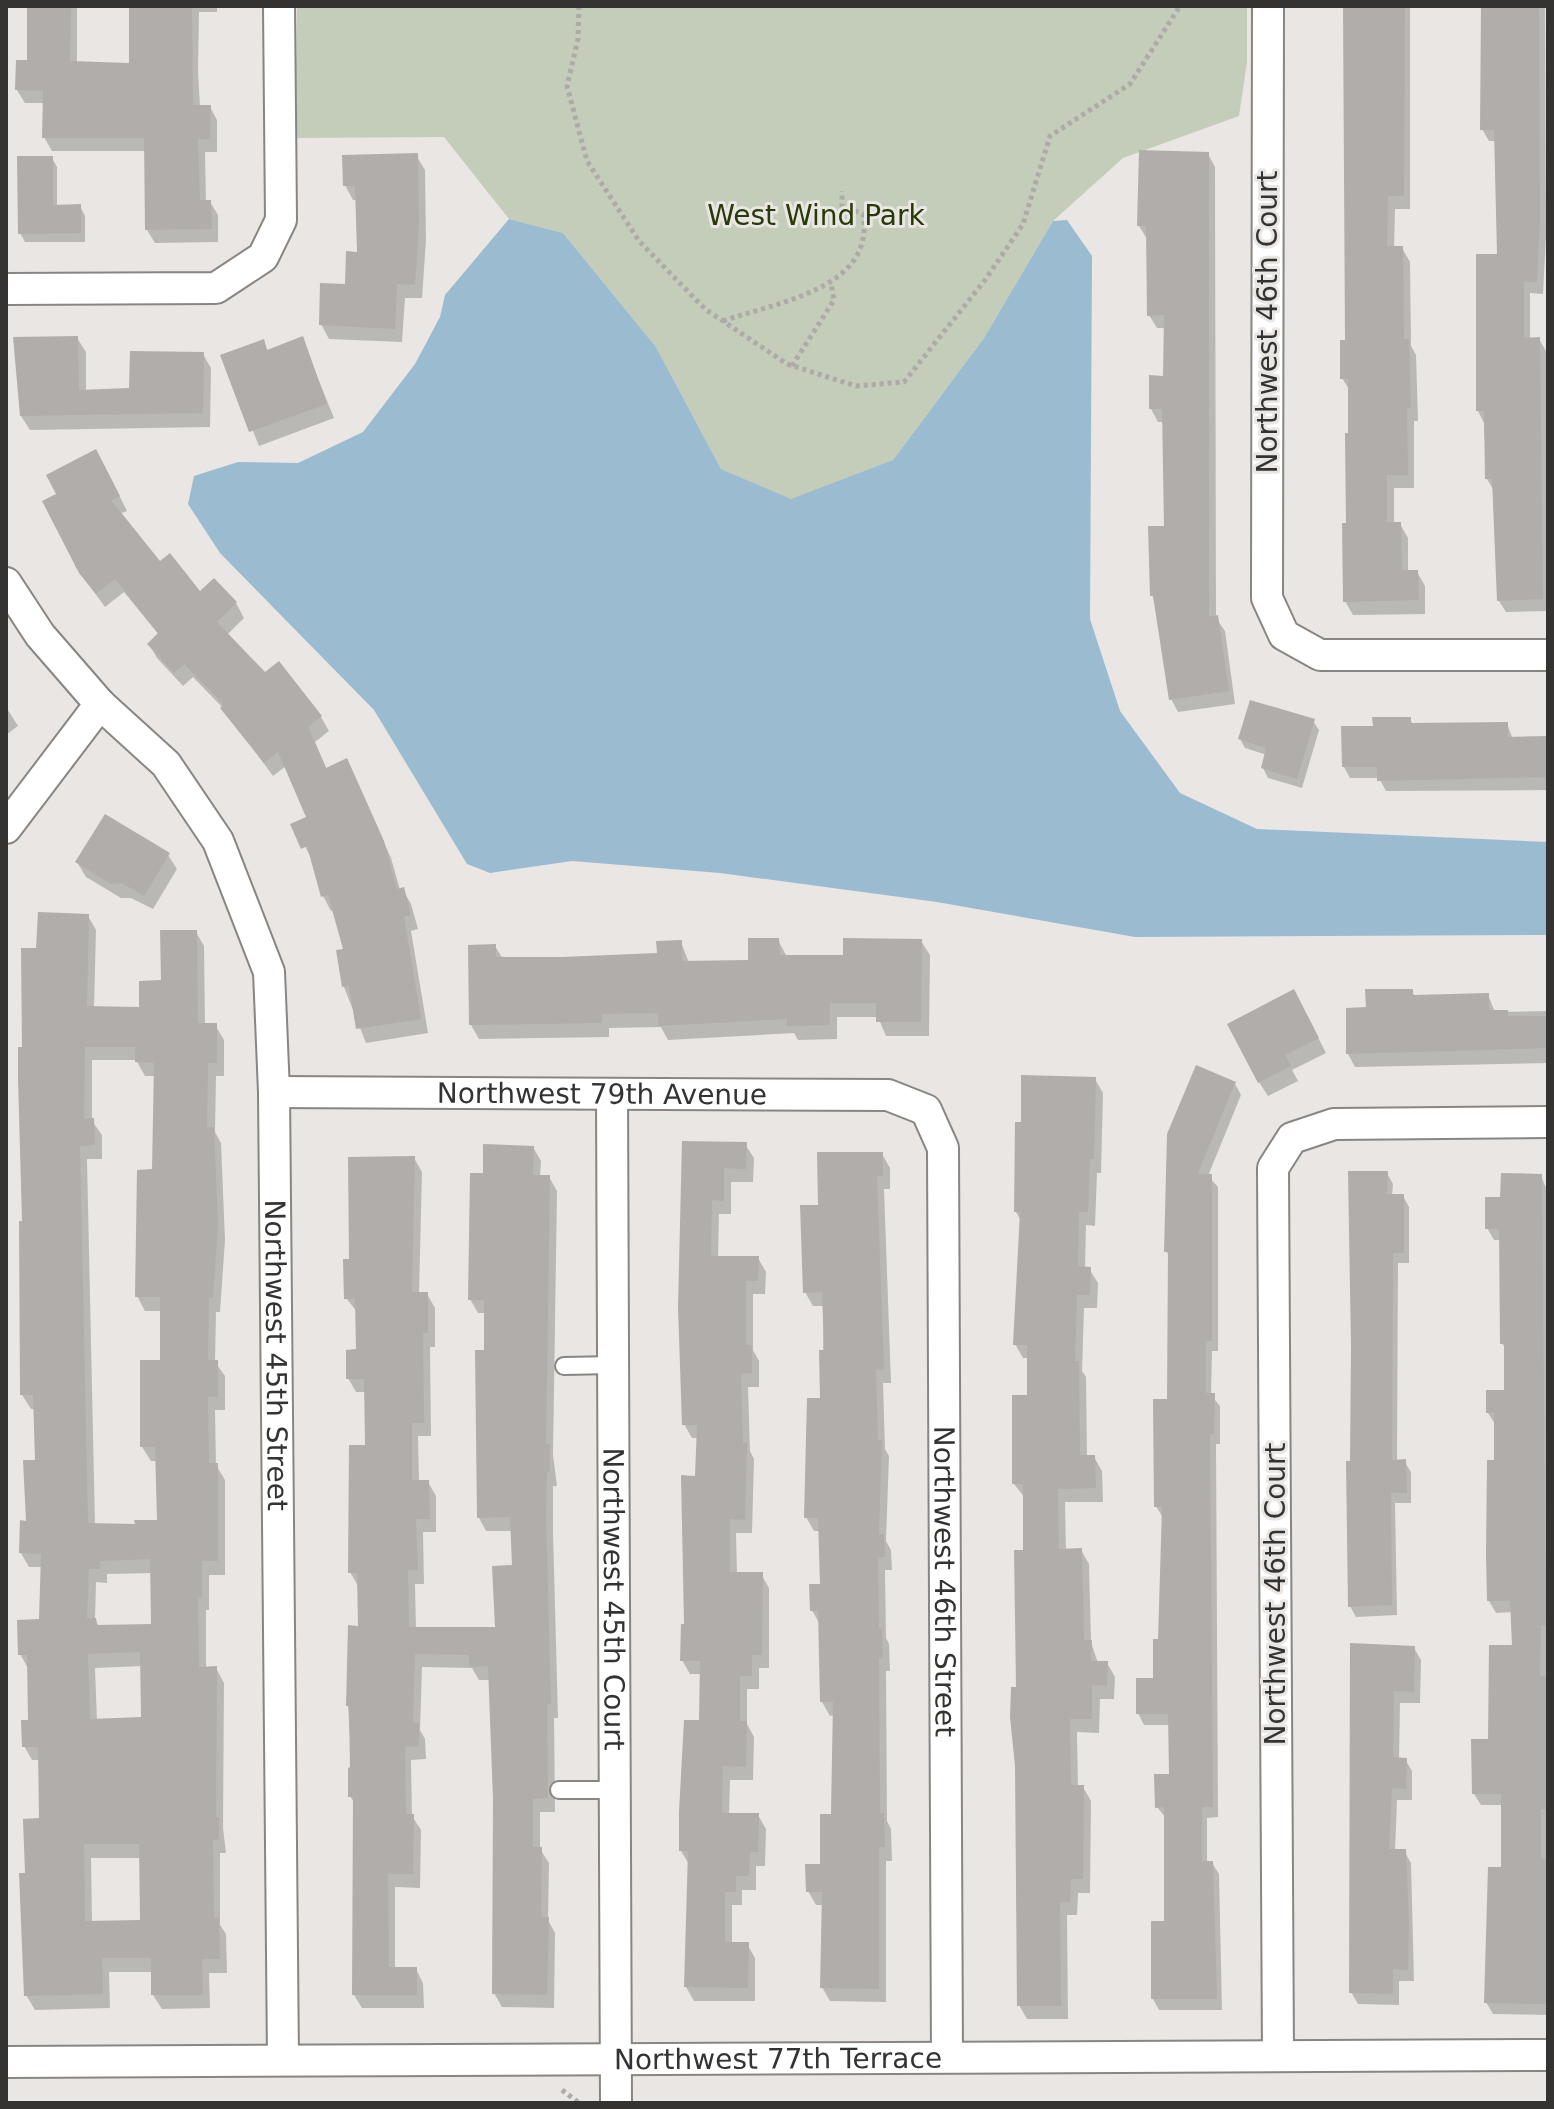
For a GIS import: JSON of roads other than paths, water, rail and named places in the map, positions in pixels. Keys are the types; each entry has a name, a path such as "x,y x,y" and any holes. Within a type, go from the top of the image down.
{"street":[{"path":"6,289 216,288 263,257 281,220 279,6"},
{"name":"Northwest 46th Court","path":"1268,6 1267,598 1284,635 1320,655 1548,655"},
{"name":"Northwest 45th Street","path":"6,583 40,635 100,704 166,764 218,841 269,972 274,1092 283,2060"},
{"path":"6,828 100,704"},
{"name":"Northwest 79th Avenue","path":"274,1092 888,1095 926,1110"},
{"name":"Northwest 45th Court","path":"612,1095 616,2103"},
{"name":"Northwest 46th Street","path":"926,1110 943,1148 947,2057"},
{"name":"Northwest 46th Court","path":"1278,2055 1273,1168 1292,1138 1334,1124 1548,1122"},
{"name":"Northwest 77th Terrace","path":"6,2062 1548,2055"}],"lane":[{"path":"564,1366 613,1365"},
{"path":"559,1790 615,1790"}],"water":[{"path":"509,219 563,233 656,347 721,469 791,499 893,460 984,338 1053,221 1067,220 1092,256 1090,619 1120,711 1180,793 1257,829 1548,842 1548,935 1135,937 937,902 720,873 572,861 490,873 467,864 374,710 220,553 188,504 194,476 238,462 298,463 363,432 415,364 440,317 445,295"}],"park label":[{"name":"West Wind Park","path":"816,215"}]}
